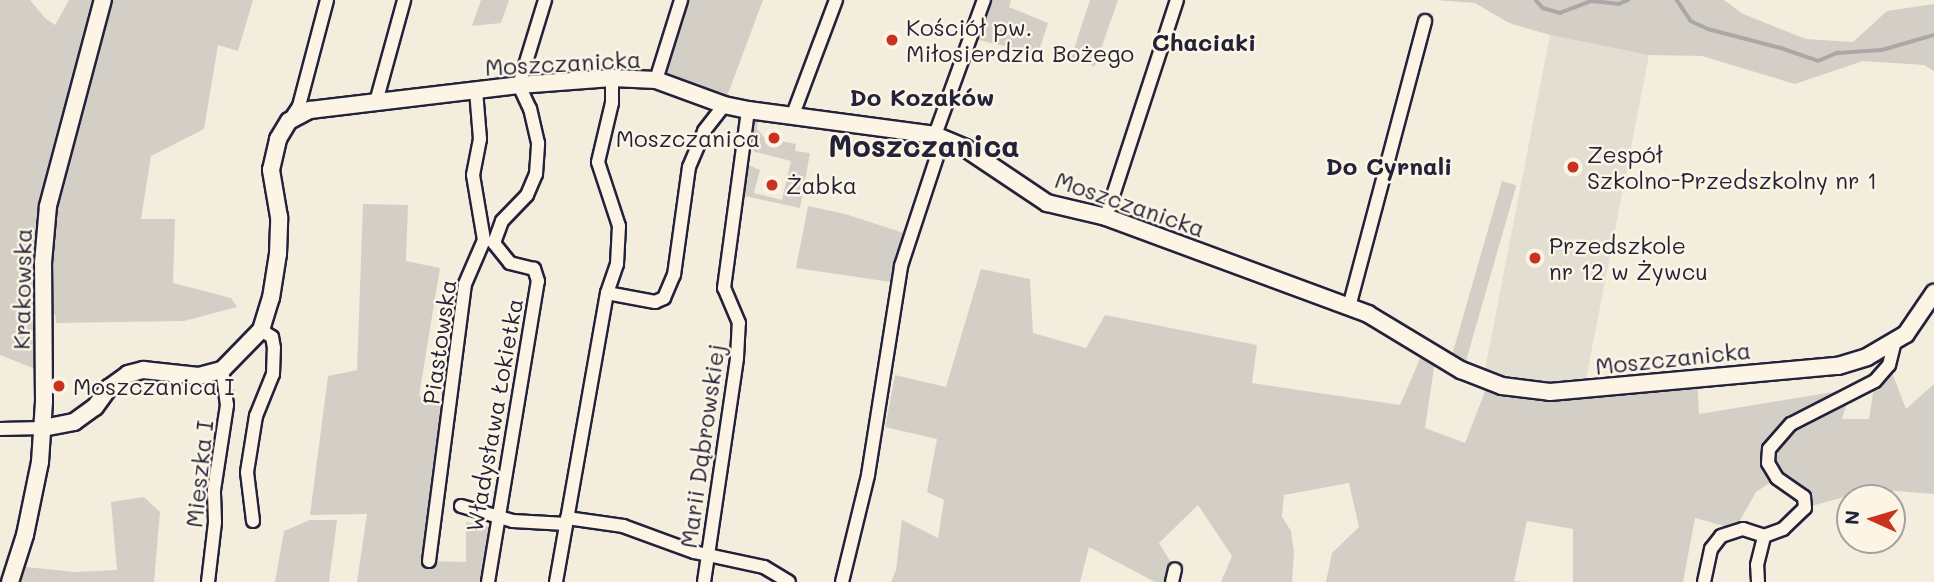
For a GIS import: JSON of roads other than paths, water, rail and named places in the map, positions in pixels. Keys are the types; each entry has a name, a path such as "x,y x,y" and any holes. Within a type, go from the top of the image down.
{"street":[{"name":"Krakowska","path":"10,582 31,510 43,428 43,262 48,206 103,0"},
{"path":"0,429 43,428 74,422 95,407 109,388 128,374 143,370 199,376 222,370 261,330 271,298 278,254 279,217 271,170 278,139 299,106 327,0"},
{"path":"376,102 404,0"},
{"path":"489,241 502,221 527,195 536,174 538,143 530,109 519,85 545,0"},
{"path":"656,80 681,0"},
{"path":"792,117 836,0"},
{"path":"842,582 868,475 901,266 939,136 984,0"},
{"path":"1106,217 1177,0"},
{"path":"1349,307 1425,21"},
{"path":"556,582 607,293 617,264 619,226 598,162 612,103 612,78"},
{"name":"Moszczanicka","path":"289,121 310,110 519,85 612,78 656,80 724,105 748,110 939,136 965,148 1047,203 1106,217 1368,314 1461,370 1502,386 1550,392 1838,366 1867,357 1906,334 1934,293"},
{"path":"476,90 480,139 473,175 489,241"},
{"path":"607,293 655,302 664,298 674,275 689,167 704,131 724,105"},
{"name":"Marii Dąbrowskiej","path":"704,582 737,358 739,323 724,288 748,110"},
{"name":"Władysława Łokietka","path":"488,582 538,281 534,269 510,263 489,241"},
{"name":"Piastowska","path":"429,561 465,284 489,241"},
{"path":"253,521 247,472 256,416 273,374 272,337 261,330"},
{"path":"1704,582 1711,549 1721,536 1743,529 1764,536 1783,529 1805,508 1804,497 1777,478 1772,470 1768,463 1769,449 1791,424 1875,381 1889,365 1895,341"},
{"name":"Mieszka I","path":"208,582 215,522 214,491 226,418 222,370"},
{"path":"461,506 499,517 622,526 708,555 764,567 789,582"},
{"path":"1758,582 1757,565 1764,536"}],"waterway":[{"path":"1536,0 1543,8 1560,13 1592,1 1619,4 1628,0"},
{"path":"1677,0 1691,21 1708,29 1781,48 1818,61 1837,53 1882,50 1934,35"}],"place":[{"name":"Kościół pw. Miłosierdzia Bożego","path":"892,40"},
{"name":"Moszczanica","path":"774,138"},
{"name":"Zespół Szkolno-Przedszkolny nr 1","path":"1573,167"},
{"name":"Żabka","path":"772,185"},
{"name":"Przedszkole nr 12 w Żywcu","path":"1535,258"},
{"name":"Moszczanica I","path":"59,386"}],"district":[{"name":"Chaciaki","path":"1204,42"},
{"name":"Do Kozaków","path":"922,97"},
{"name":"Moszczanica","path":"924,145"},
{"name":"Do Cyrnali","path":"1389,166"}]}
